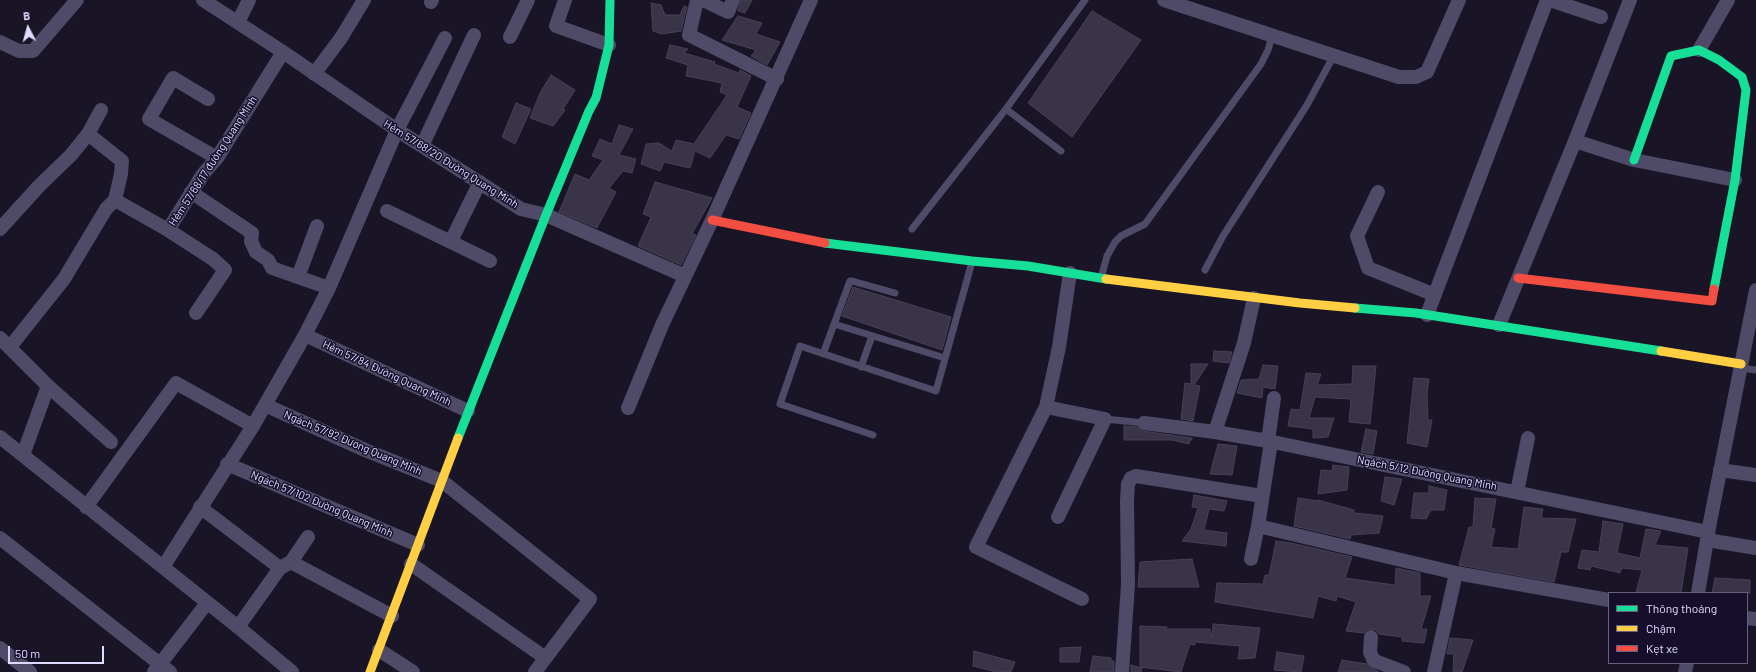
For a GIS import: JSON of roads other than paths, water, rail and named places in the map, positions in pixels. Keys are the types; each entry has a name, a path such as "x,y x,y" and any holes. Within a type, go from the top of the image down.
{"street":[{"path":"0,42 19,51 33,51 76,0"},
{"name":"Hẻm 57/68/20 Đường Quang Minh","path":"203,0 283,52 397,130 521,209 546,215 685,276"},
{"path":"238,22 249,0"},
{"path":"314,74 341,38 364,0"},
{"path":"510,37 528,0"},
{"path":"565,0 556,26 609,45"},
{"path":"370,672 468,411 546,215 589,110 596,98 609,45 610,0"},
{"path":"696,0 689,34 777,79"},
{"path":"703,0 728,12 733,0"},
{"path":"628,408 662,326 777,79 811,0"},
{"path":"1164,0 1334,55 1399,78 1416,76 1427,72 1459,0"},
{"path":"1427,315 1547,0"},
{"path":"1550,0 1601,17"},
{"path":"1499,325 1575,141 1630,0"},
{"path":"1699,50 1723,2"},
{"path":"422,146 474,35"},
{"path":"163,567 227,464 253,426 306,335 329,288 397,130 445,38"},
{"path":"1518,278 1712,301 1735,180 1746,90 1742,77 1719,60 1699,50 1671,56 1634,160"},
{"name":"Hẻm 57/68/17 đường Quang Minh","path":"168,230 203,174 217,158 283,52"},
{"path":"208,99 173,78 149,119 217,158"},
{"path":"0,229 39,186 71,155 88,134 101,110"},
{"path":"88,134 122,161 121,174 115,200 106,209 64,279 5,342 17,356 48,386 111,442"},
{"path":"1575,141 1634,160 1735,180"},
{"path":"451,241 480,182"},
{"path":"191,192 231,217 252,233 251,241 256,252 268,260 272,268 329,288"},
{"path":"1378,192 1357,236 1368,268 1435,295"},
{"name":"Hẻm 57/68/17 đường Quang Minh","path":"115,200 168,230 213,259 225,270 196,313"},
{"path":"387,211 490,261"},
{"path":"712,220 827,243 972,261 1028,266 1101,278 1254,298 1427,315 1499,325 1740,366"},
{"path":"298,277 317,226"},
{"path":"1070,273 1059,347 1046,407 976,547 1082,599"},
{"path":"1698,592 1720,470 1756,290"},
{"path":"1215,432 1244,343 1254,298"},
{"name":"Hẻm 57/84 Đường Quang Minh","path":"306,335 468,411"},
{"path":"86,507 176,382 253,426"},
{"path":"23,455 48,386"},
{"path":"1251,559 1258,526 1270,442 1274,398"},
{"name":"Ngách 57/92 Đương Quang Minh","path":"265,405 365,450 442,481 590,599 544,658"},
{"path":"1046,407 1104,419 1058,517"},
{"name":"Ngách 5/12 Đường Quang Minh","path":"1144,423 1215,432 1270,442 1517,492 1756,548"},
{"path":"0,437 238,627 292,672"},
{"path":"1517,492 1528,438"},
{"name":"Ngách 57/102 Đường Quang Minh","path":"227,464 418,545"},
{"path":"1720,470 1756,475"},
{"path":"1122,672 1128,584 1127,495 1128,484 1131,478 1136,476 1262,496"},
{"path":"200,507 286,565 392,616"},
{"path":"1258,526 1456,574 1608,600"},
{"path":"0,538 162,669 207,603"},
{"path":"238,627 308,538"},
{"path":"411,564 544,658 535,672"},
{"path":"1434,672 1456,574"},
{"path":"1371,636 1370,652 1373,659 1404,672"},
{"path":"0,648 30,672"},
{"path":"379,650 413,672"}],"lane":[{"path":"912,229 1006,109 1084,0"},
{"path":"1101,278 1108,256 1115,242 1121,236 1145,224 1261,64 1268,50 1272,36"},
{"path":"1205,270 1231,224 1307,105 1334,55"},
{"path":"1006,109 1061,151"},
{"path":"873,435 780,404 800,346 936,391 972,261"},
{"path":"823,354 851,281 895,293"},
{"path":"834,324 945,358"},
{"path":"861,367 872,336"},
{"path":"1740,366 1756,370"},
{"path":"1104,419 1144,423"}]}
